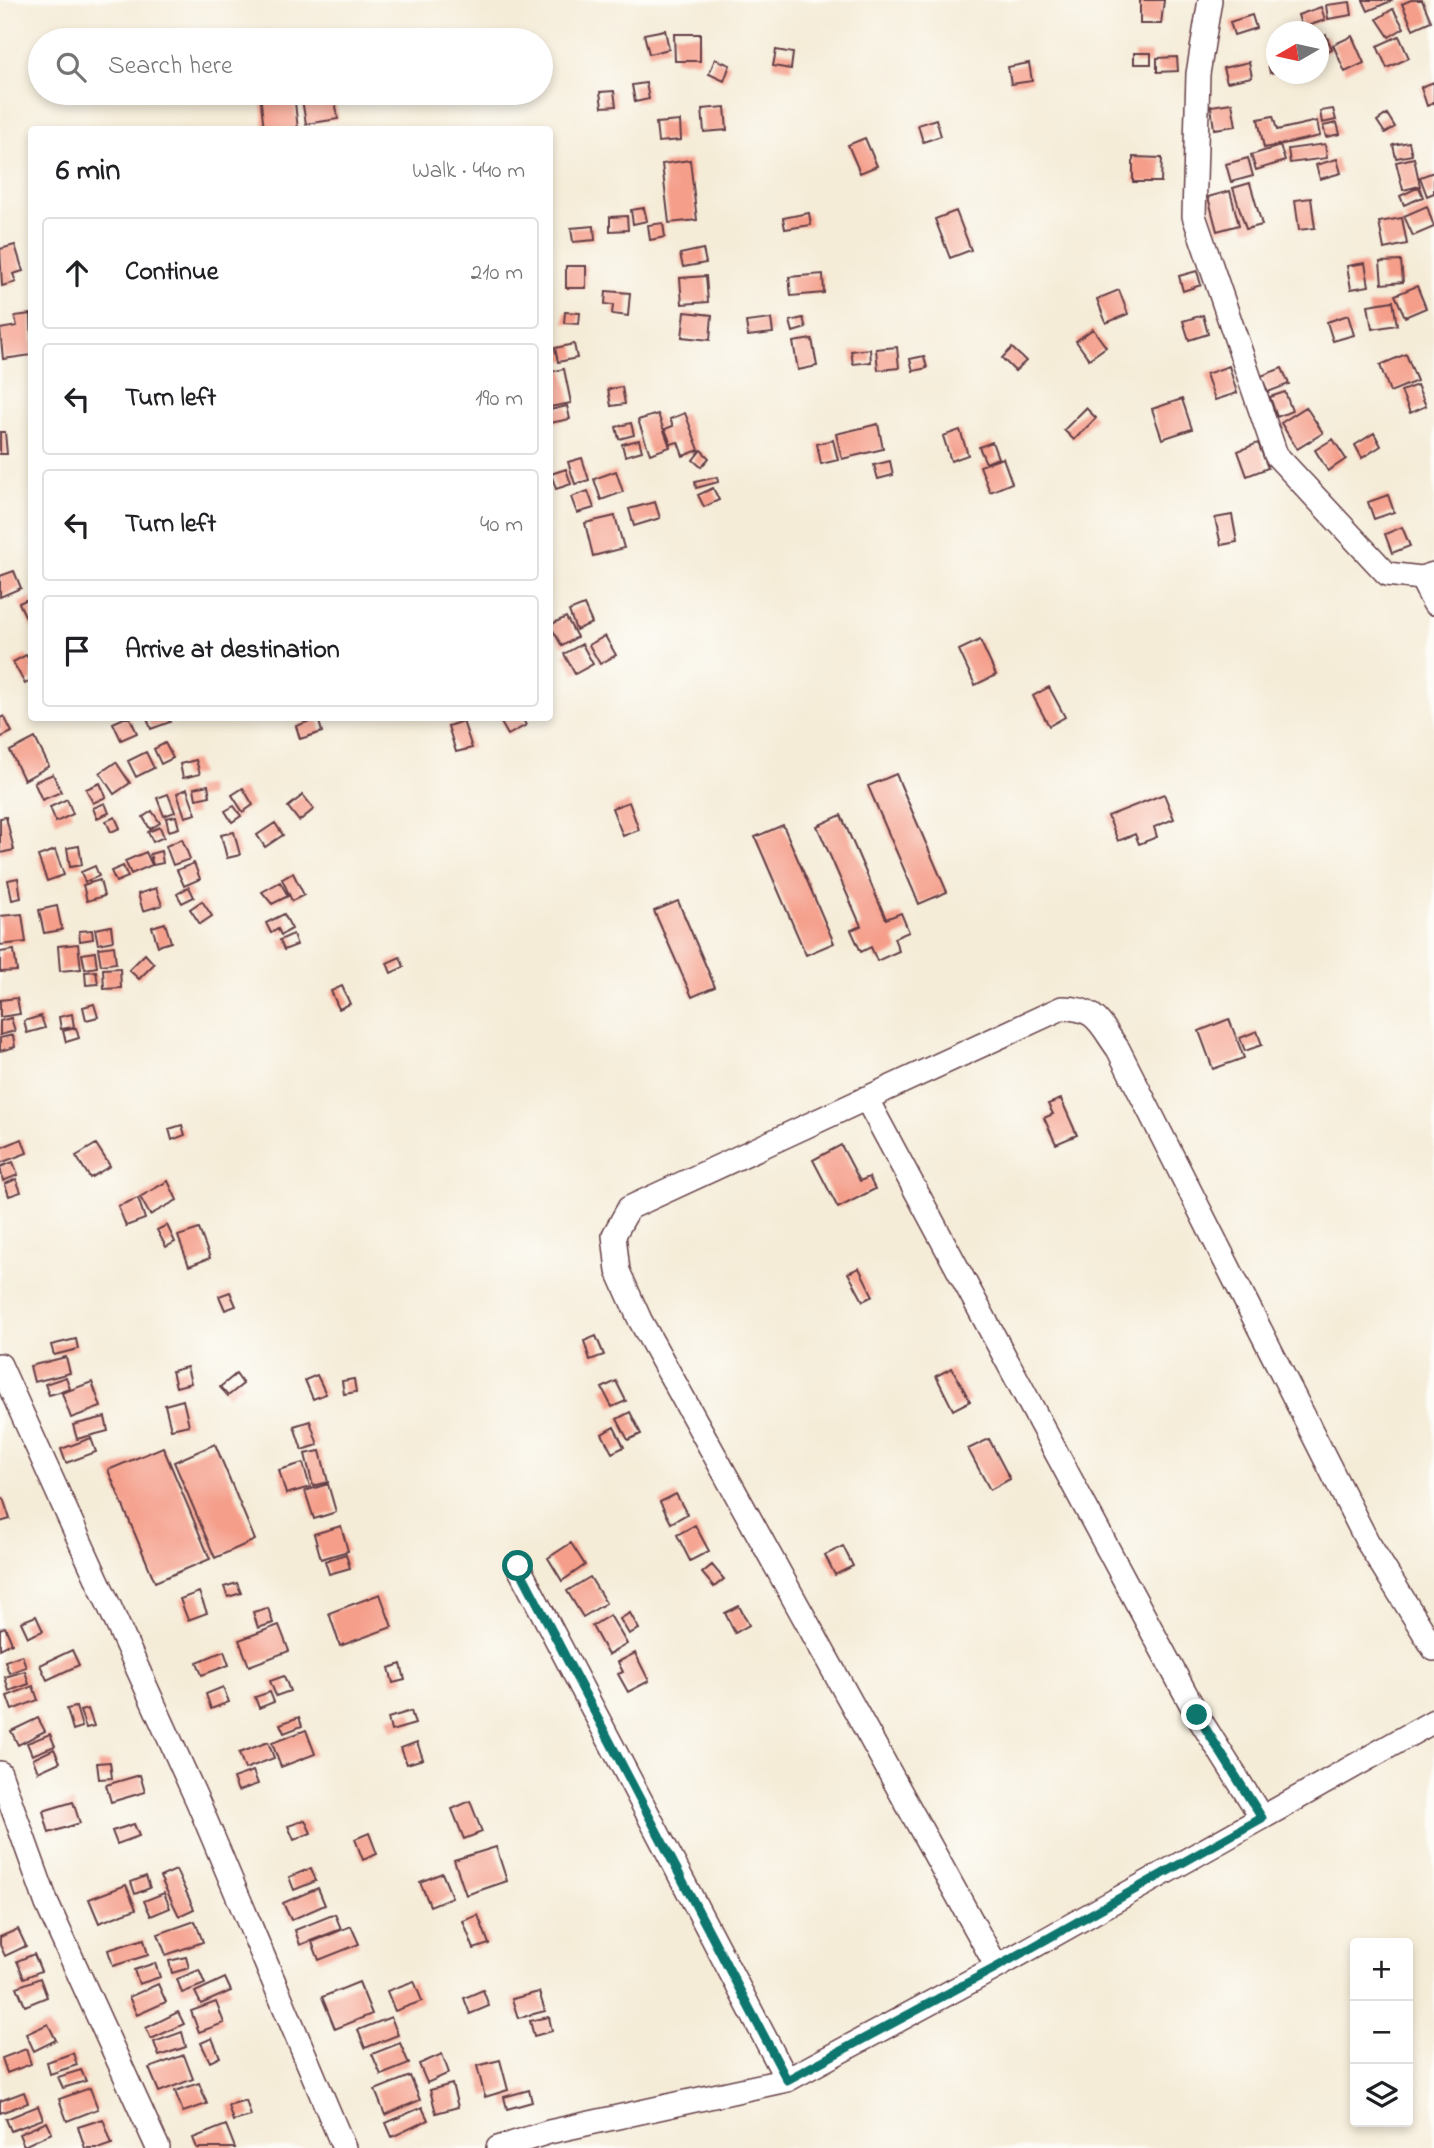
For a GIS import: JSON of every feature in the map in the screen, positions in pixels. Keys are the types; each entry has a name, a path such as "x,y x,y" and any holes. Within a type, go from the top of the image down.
{"street":[{"path":"1210,0 1198,74 1194,216 1276,454 1387,574 1427,576 1434,603"},
{"path":"997,1967 640,1320 618,1271 614,1235 629,1208 1062,1008 1082,1008 1097,1020 1118,1049 1367,1541 1434,1649"},
{"path":"866,1098 1191,1703 1262,1818"},
{"path":"0,1365 198,1802 344,2148"},
{"path":"518,1566 787,2080"},
{"path":"498,2148 549,2132 787,2080 997,1967 1434,1721"},
{"path":"0,1773 47,1904 158,2148"}],"building":[{"path":"1140,0 1164,0 1161,24 1140,24"},
{"path":"1363,0 1393,0 1368,11"},
{"path":"1411,0 1422,0 1431,21 1413,29 1402,4"},
{"path":"1350,2 1352,15 1328,19 1326,5"},
{"path":"1321,7 1325,20 1300,21 1298,15"},
{"path":"1393,9 1404,28 1389,37 1377,19"},
{"path":"1252,15 1256,28 1234,35 1230,22"},
{"path":"665,30 669,49 649,54 644,34"},
{"path":"674,34 700,34 700,61 675,61"},
{"path":"1352,36 1364,63 1345,72 1333,45"},
{"path":"1399,36 1409,58 1387,68 1377,46"},
{"path":"776,50 793,53 791,69 773,66"},
{"path":"1134,53 1151,53 1151,64 1134,64"},
{"path":"1177,57 1178,71 1157,72 1157,58"},
{"path":"715,59 730,65 724,81 709,74"},
{"path":"1249,62 1252,77 1227,82 1223,68"},
{"path":"1029,63 1032,81 1011,84 1008,67"},
{"path":"1434,82 1434,103 1427,106 1421,87"},
{"path":"646,83 649,99 635,102 632,85"},
{"path":"614,91 616,106 602,107 600,92"},
{"path":"1232,103 1236,126 1214,129 1211,106"},
{"path":"261,105 295,105 298,126 264,126"},
{"path":"303,105 336,105 338,119 306,124"},
{"path":"725,107 727,130 704,132 702,109"},
{"path":"1333,109 1336,120 1322,123 1320,111"},
{"path":"1387,114 1395,127 1385,133 1377,121"},
{"path":"1273,116 1277,130 1317,121 1320,136 1264,148 1258,119"},
{"path":"936,119 941,136 923,142 918,125"},
{"path":"680,121 681,140 658,142 656,123"},
{"path":"1337,123 1340,134 1326,137 1323,126"},
{"path":"865,138 877,166 860,173 848,145"},
{"path":"1409,142 1412,155 1396,158 1393,145"},
{"path":"1325,144 1327,158 1290,163 1288,149"},
{"path":"1280,146 1285,161 1256,170 1251,155"},
{"path":"1133,157 1162,158 1161,182 1133,182"},
{"path":"1248,158 1253,176 1231,182 1226,164"},
{"path":"1414,158 1420,186 1403,190 1396,162"},
{"path":"1337,159 1341,173 1320,179 1316,165"},
{"path":"690,160 697,220 669,223 662,164"},
{"path":"1434,172 1434,193 1427,196 1420,177"},
{"path":"1250,183 1262,225 1246,229 1233,188"},
{"path":"1419,187 1423,197 1404,205 1400,196"},
{"path":"1230,191 1239,225 1217,231 1208,197"},
{"path":"1311,198 1315,228 1299,230 1295,200"},
{"path":"1427,206 1434,227 1413,236 1404,216"},
{"path":"644,208 647,221 633,224 631,210"},
{"path":"956,211 971,250 950,258 935,219"},
{"path":"809,213 811,225 785,229 783,218"},
{"path":"627,216 628,230 610,231 610,217"},
{"path":"1402,218 1407,244 1384,249 1379,222"},
{"path":"663,223 665,237 650,240 648,225"},
{"path":"594,226 595,240 573,242 571,228"},
{"path":"15,245 23,271 13,274 16,282 2,286 0,249"},
{"path":"703,249 706,263 683,267 680,254"},
{"path":"1401,261 1403,282 1382,284 1380,262"},
{"path":"1365,263 1369,286 1351,289 1347,266"},
{"path":"566,266 586,266 586,288 566,288"},
{"path":"1197,271 1201,285 1183,291 1179,276"},
{"path":"823,274 824,293 791,296 789,277"},
{"path":"706,276 708,302 682,304 680,278"},
{"path":"1417,286 1426,308 1405,317 1395,295"},
{"path":"1119,290 1128,314 1106,323 1097,299"},
{"path":"606,291 630,293 628,316 612,314 613,305 605,304"},
{"path":"1393,301 1397,325 1372,329 1368,305"},
{"path":"565,312 580,313 579,324 564,323"},
{"path":"685,312 712,315 710,340 682,337"},
{"path":"28,314 28,356 3,359 0,329 17,326 15,316"},
{"path":"1203,315 1208,334 1189,340 1183,321"},
{"path":"1348,315 1354,335 1333,341 1327,322"},
{"path":"803,318 806,328 793,332 790,321"},
{"path":"771,319 773,333 748,336 746,322"},
{"path":"1093,329 1106,347 1089,359 1076,341"},
{"path":"812,339 817,366 798,370 793,342"},
{"path":"574,344 577,358 558,362 555,348"},
{"path":"897,347 899,368 878,370 876,349"},
{"path":"1012,348 1026,361 1015,371 1002,358"},
{"path":"870,349 871,362 853,364 851,351"},
{"path":"1406,354 1417,381 1390,392 1380,365"},
{"path":"924,356 927,368 913,371 910,359"},
{"path":"1229,366 1237,393 1215,400 1206,374"},
{"path":"1282,368 1289,384 1268,392 1261,376"},
{"path":"564,369 571,403 553,406 553,371"},
{"path":"1417,385 1426,406 1410,413 1401,391"},
{"path":"622,387 625,404 611,406 608,389"},
{"path":"1285,392 1292,411 1277,417 1270,397"},
{"path":"1182,399 1192,429 1162,439 1152,409"},
{"path":"567,406 570,419 553,422 553,409"},
{"path":"1306,407 1323,433 1297,449 1281,423"},
{"path":"1086,408 1096,418 1074,440 1064,430"},
{"path":"685,413 699,450 683,456 678,442 671,444 665,429 673,426 670,419"},
{"path":"658,414 670,447 650,454 638,420"},
{"path":"631,423 634,435 619,439 616,427"},
{"path":"878,424 883,449 842,459 836,434"},
{"path":"960,430 968,455 951,461 943,436"},
{"path":"0,432 5,432 7,454 0,454"},
{"path":"1374,433 1381,446 1362,458 1355,445"},
{"path":"1333,439 1346,459 1328,471 1315,450"},
{"path":"639,440 642,451 625,456 622,444"},
{"path":"833,440 838,460 821,464 817,444"},
{"path":"992,442 998,458 986,463 979,447"},
{"path":"1258,443 1268,468 1247,476 1238,451"},
{"path":"701,450 709,458 701,467 693,460"},
{"path":"582,458 589,480 575,484 568,462"},
{"path":"1003,458 1012,483 990,492 980,466"},
{"path":"890,461 893,475 878,479 874,465"},
{"path":"566,469 571,484 556,489 553,473"},
{"path":"616,471 623,492 601,500 594,479"},
{"path":"717,477 718,482 696,488 695,482"},
{"path":"713,488 719,500 704,507 698,495"},
{"path":"588,491 594,508 577,513 571,497"},
{"path":"1388,495 1394,512 1374,519 1368,502"},
{"path":"655,502 660,518 634,526 629,509"},
{"path":"1232,515 1237,542 1221,545 1215,518"},
{"path":"615,516 624,548 593,556 585,523"},
{"path":"1402,527 1410,546 1392,553 1385,534"},
{"path":"14,571 21,588 0,597 0,576"},
{"path":"28,599 28,622 19,603"},
{"path":"584,605 592,623 576,630 569,611"},
{"path":"566,617 577,637 562,646 553,630 553,624"},
{"path":"605,636 616,655 600,664 589,645"},
{"path":"980,640 996,675 975,685 959,650"},
{"path":"582,644 593,664 575,674 564,654"},
{"path":"26,655 28,682 25,684 13,662"},
{"path":"1049,687 1065,717 1049,726 1033,696"},
{"path":"4,716 12,732 0,738 0,718"},
{"path":"131,721 137,733 121,740 113,723"},
{"path":"148,721 170,722 151,729"},
{"path":"319,721 322,732 300,739 296,726"},
{"path":"463,721 472,748 456,752 448,726"},
{"path":"500,721 524,721 526,725 508,735"},
{"path":"35,738 49,766 24,780 10,751"},
{"path":"165,743 173,758 161,764 154,749"},
{"path":"146,752 154,768 136,777 128,761"},
{"path":"196,760 200,774 183,778 180,764"},
{"path":"116,762 130,783 114,794 100,773"},
{"path":"53,774 61,792 42,800 34,782"},
{"path":"896,774 947,892 919,904 868,786"},
{"path":"100,783 106,797 93,803 86,789"},
{"path":"208,785 210,796 196,799 194,788"},
{"path":"243,788 253,805 243,812 232,795"},
{"path":"187,789 196,814 185,817 177,793"},
{"path":"168,794 175,812 164,816 157,798"},
{"path":"1164,794 1174,819 1154,827 1157,837 1139,844 1135,834 1118,841 1108,816"},
{"path":"303,795 314,809 299,821 288,807"},
{"path":"67,799 73,814 56,822 50,807"},
{"path":"629,802 639,830 623,836 612,808"},
{"path":"105,803 109,813 97,818 93,808"},
{"path":"234,806 241,816 232,822 225,811"},
{"path":"152,811 160,823 150,829 143,817"},
{"path":"841,815 886,919 901,913 909,932 894,938 899,951 877,961 871,947 861,952 851,930 861,926 817,826"},
{"path":"176,816 179,828 169,831 166,818"},
{"path":"6,817 14,850 0,853 0,818"},
{"path":"115,817 120,828 111,832 106,821"},
{"path":"275,823 283,835 265,847 257,835"},
{"path":"783,825 834,943 806,955 755,837"},
{"path":"160,827 164,837 153,842 148,832"},
{"path":"234,832 240,855 227,858 221,835"},
{"path":"182,839 190,859 173,865 166,846"},
{"path":"79,846 82,865 70,867 67,848"},
{"path":"55,850 64,875 47,881 38,856"},
{"path":"161,851 163,863 153,865 150,854"},
{"path":"146,852 152,865 131,874 125,861"},
{"path":"194,863 200,879 184,886 177,870"},
{"path":"95,866 99,876 85,882 81,872"},
{"path":"123,866 128,877 116,882 111,871"},
{"path":"293,873 304,895 292,901 282,879"},
{"path":"18,878 21,898 12,900 8,880"},
{"path":"100,880 104,896 87,901 83,885"},
{"path":"280,882 288,896 272,904 262,892"},
{"path":"189,887 194,897 182,903 177,894"},
{"path":"156,888 162,905 143,911 138,894"},
{"path":"202,901 212,916 200,924 190,909"},
{"path":"678,901 715,987 692,997 654,911"},
{"path":"57,906 62,930 44,933 39,910"},
{"path":"22,914 26,942 0,945 0,916"},
{"path":"284,914 292,929 281,935 278,929 271,933 266,923"},
{"path":"165,923 171,942 158,946 152,927"},
{"path":"111,926 113,941 98,944 95,929"},
{"path":"92,930 93,939 80,941 79,931"},
{"path":"293,934 297,945 284,950 280,940"},
{"path":"78,944 81,969 60,971 58,946"},
{"path":"114,946 116,963 101,965 98,948"},
{"path":"14,950 17,971 0,972 0,952"},
{"path":"95,952 97,967 85,969 82,954"},
{"path":"145,954 154,964 139,979 129,970"},
{"path":"400,957 404,967 391,973 387,963"},
{"path":"120,968 121,988 104,989 103,969"},
{"path":"96,971 98,984 86,985 85,972"},
{"path":"342,986 350,1004 339,1009 331,991"},
{"path":"17,998 20,1014 0,1017 0,1000"},
{"path":"94,1004 98,1017 86,1020 83,1007"},
{"path":"72,1014 74,1027 61,1029 59,1017"},
{"path":"41,1016 45,1028 27,1033 24,1021"},
{"path":"11,1018 15,1031 0,1035 0,1021"},
{"path":"1229,1019 1244,1058 1213,1069 1199,1031"},
{"path":"76,1028 79,1038 66,1042 63,1031"},
{"path":"1257,1031 1262,1045 1245,1051 1240,1038"},
{"path":"13,1035 15,1047 0,1051 0,1038"},
{"path":"1061,1099 1077,1135 1056,1144 1044,1118 1053,1114 1048,1104"},
{"path":"182,1125 185,1135 172,1140 169,1129"},
{"path":"22,1139 27,1153 0,1163 0,1148"},
{"path":"96,1144 110,1166 90,1178 76,1156"},
{"path":"841,1145 860,1181 869,1177 875,1189 838,1208 813,1160"},
{"path":"13,1162 18,1175 3,1181 0,1167"},
{"path":"16,1179 21,1192 9,1196 5,1184"},
{"path":"168,1181 177,1200 150,1215 140,1197"},
{"path":"138,1198 145,1219 126,1226 118,1206"},
{"path":"167,1225 175,1242 166,1247 157,1230"},
{"path":"199,1229 210,1258 189,1266 178,1236"},
{"path":"859,1268 873,1296 863,1301 848,1273"},
{"path":"230,1292 236,1306 225,1310 219,1296"},
{"path":"596,1336 604,1355 590,1360 584,1341"},
{"path":"76,1339 78,1349 54,1355 51,1345"},
{"path":"66,1357 70,1373 34,1382 30,1366"},
{"path":"187,1367 191,1383 176,1387 172,1371"},
{"path":"952,1368 970,1401 953,1410 936,1376"},
{"path":"236,1374 243,1384 228,1396 220,1387"},
{"path":"317,1375 326,1394 313,1399 305,1380"},
{"path":"66,1377 70,1389 49,1395 45,1384"},
{"path":"354,1379 356,1392 344,1394 342,1381"},
{"path":"616,1381 626,1401 612,1407 602,1388"},
{"path":"92,1382 101,1407 71,1418 62,1393"},
{"path":"183,1400 189,1425 171,1429 165,1405"},
{"path":"630,1412 641,1434 628,1440 617,1419"},
{"path":"105,1417 108,1431 77,1439 73,1425"},
{"path":"310,1421 318,1445 302,1450 294,1426"},
{"path":"614,1427 624,1447 612,1453 602,1434"},
{"path":"91,1438 96,1452 66,1463 61,1449"},
{"path":"989,1439 1010,1479 990,1490 968,1449"},
{"path":"215,1444 255,1540 215,1558 174,1462"},
{"path":"163,1447 210,1559 155,1582 108,1470"},
{"path":"320,1451 328,1482 313,1486 305,1454"},
{"path":"303,1463 310,1487 286,1494 279,1470"},
{"path":"328,1484 336,1512 314,1519 305,1491"},
{"path":"676,1494 687,1514 671,1523 660,1502"},
{"path":"3,1498 10,1519 0,1522 0,1499"},
{"path":"695,1525 709,1551 690,1561 677,1535"},
{"path":"341,1526 348,1551 321,1559 314,1534"},
{"path":"571,1543 585,1565 562,1581 548,1558"},
{"path":"843,1546 853,1566 835,1575 825,1555"},
{"path":"346,1554 350,1568 329,1574 325,1561"},
{"path":"712,1565 724,1579 714,1587 702,1573"},
{"path":"590,1577 606,1603 583,1617 567,1591"},
{"path":"237,1583 241,1593 228,1597 224,1587"},
{"path":"199,1592 207,1613 188,1620 180,1599"},
{"path":"380,1594 392,1627 340,1646 329,1613"},
{"path":"739,1606 749,1625 735,1633 725,1613"},
{"path":"268,1608 273,1623 258,1628 253,1612"},
{"path":"630,1613 639,1629 629,1634 620,1619"},
{"path":"610,1615 627,1644 608,1655 592,1626"},
{"path":"36,1616 43,1631 28,1637 21,1622"},
{"path":"279,1625 289,1651 249,1666 239,1640"},
{"path":"5,1627 12,1643 0,1649 0,1629"},
{"path":"72,1650 79,1665 47,1680 40,1665"},
{"path":"224,1651 229,1665 202,1675 197,1662"},
{"path":"635,1653 649,1681 628,1692 618,1674 623,1672 618,1662"},
{"path":"22,1655 26,1667 9,1673 5,1661"},
{"path":"401,1664 405,1680 393,1683 389,1668"},
{"path":"25,1671 29,1684 9,1691 5,1677"},
{"path":"284,1676 290,1691 276,1696 270,1681"},
{"path":"33,1686 38,1700 12,1710 7,1696"},
{"path":"223,1687 229,1702 211,1709 206,1694"},
{"path":"270,1692 274,1702 259,1708 255,1697"},
{"path":"76,1707 82,1727 73,1730 67,1709"},
{"path":"88,1709 94,1726 86,1728 80,1711"},
{"path":"411,1711 415,1724 391,1731 388,1718"},
{"path":"299,1717 302,1726 284,1733 280,1724"},
{"path":"38,1718 45,1731 18,1745 11,1731"},
{"path":"306,1730 315,1754 281,1767 272,1743"},
{"path":"50,1734 55,1746 32,1755 27,1743"},
{"path":"268,1742 274,1758 245,1769 239,1753"},
{"path":"417,1742 423,1759 407,1764 401,1748"},
{"path":"54,1749 60,1762 38,1772 33,1759"},
{"path":"110,1762 112,1778 99,1779 97,1763"},
{"path":"253,1771 258,1784 238,1791 233,1778"},
{"path":"140,1775 145,1792 111,1802 106,1785"},
{"path":"470,1801 482,1832 464,1839 452,1809"},
{"path":"73,1802 80,1823 49,1833 43,1811"},
{"path":"305,1820 311,1833 294,1840 288,1826"},
{"path":"134,1824 139,1836 117,1844 112,1831"},
{"path":"369,1833 377,1854 363,1860 355,1839"},
{"path":"496,1847 507,1881 466,1895 454,1860"},
{"path":"311,1868 316,1881 294,1890 289,1877"},
{"path":"176,1870 194,1909 179,1916 160,1877"},
{"path":"442,1873 452,1897 430,1906 420,1882"},
{"path":"146,1876 150,1888 135,1894 131,1882"},
{"path":"126,1885 136,1909 99,1923 89,1899"},
{"path":"318,1888 325,1905 291,1920 283,1903"},
{"path":"164,1893 170,1908 151,1916 144,1901"},
{"path":"335,1914 341,1929 300,1945 295,1930"},
{"path":"478,1915 489,1944 474,1949 463,1921"},
{"path":"195,1921 203,1942 166,1955 158,1934"},
{"path":"351,1926 359,1944 319,1960 312,1942"},
{"path":"18,1929 26,1946 5,1956 0,1937"},
{"path":"144,1939 148,1955 113,1966 108,1950"},
{"path":"34,1954 41,1971 24,1978 17,1961"},
{"path":"186,1957 189,1968 172,1973 169,1961"},
{"path":"155,1963 160,1977 139,1984 134,1970"},
{"path":"199,1970 205,1984 182,1993 177,1979"},
{"path":"40,1978 47,1997 25,2006 17,1987"},
{"path":"225,1978 231,1991 201,2004 195,1992"},
{"path":"414,1981 422,2001 395,2011 387,1991"},
{"path":"359,1982 372,2014 335,2029 322,1997"},
{"path":"158,1984 166,2002 137,2015 129,1997"},
{"path":"483,1990 489,2006 470,2014 464,1998"},
{"path":"539,1992 545,2011 518,2018 512,1999"},
{"path":"216,2002 224,2023 199,2032 191,2011"},
{"path":"178,2012 184,2024 151,2039 146,2028"},
{"path":"391,2017 398,2035 365,2048 358,2030"},
{"path":"549,2017 552,2031 534,2036 530,2021"},
{"path":"48,2024 56,2040 34,2051 26,2034"},
{"path":"182,2032 186,2047 159,2056 154,2042"},
{"path":"212,2038 220,2057 210,2062 201,2043"},
{"path":"400,2043 409,2064 381,2075 372,2054"},
{"path":"26,2049 31,2064 7,2073 2,2058"},
{"path":"73,2053 77,2065 50,2074 47,2062"},
{"path":"442,2054 449,2073 427,2083 419,2064"},
{"path":"184,2055 193,2079 159,2092 149,2068"},
{"path":"500,2060 508,2090 485,2097 477,2066"},
{"path":"81,2070 86,2081 63,2088 58,2077"},
{"path":"410,2076 420,2100 385,2115 375,2090"},
{"path":"199,2083 207,2104 183,2112 175,2091"},
{"path":"452,2084 458,2107 436,2113 430,2090"},
{"path":"90,2088 98,2109 67,2121 59,2099"},
{"path":"529,2090 532,2102 507,2109 504,2097"},
{"path":"24,2092 28,2103 0,2113 0,2101"},
{"path":"246,2100 251,2116 233,2121 228,2105"},
{"path":"38,2106 43,2119 11,2131 6,2119"},
{"path":"422,2107 428,2120 392,2137 386,2123"},
{"path":"103,2119 112,2144 100,2148 85,2148 78,2127"},
{"path":"47,2122 52,2133 24,2146 19,2134"},
{"path":"226,2125 235,2148 197,2148 193,2138"}],"route":[{"path":"518,1566 787,2080 997,1967 1262,1818 1197,1715"}]}
